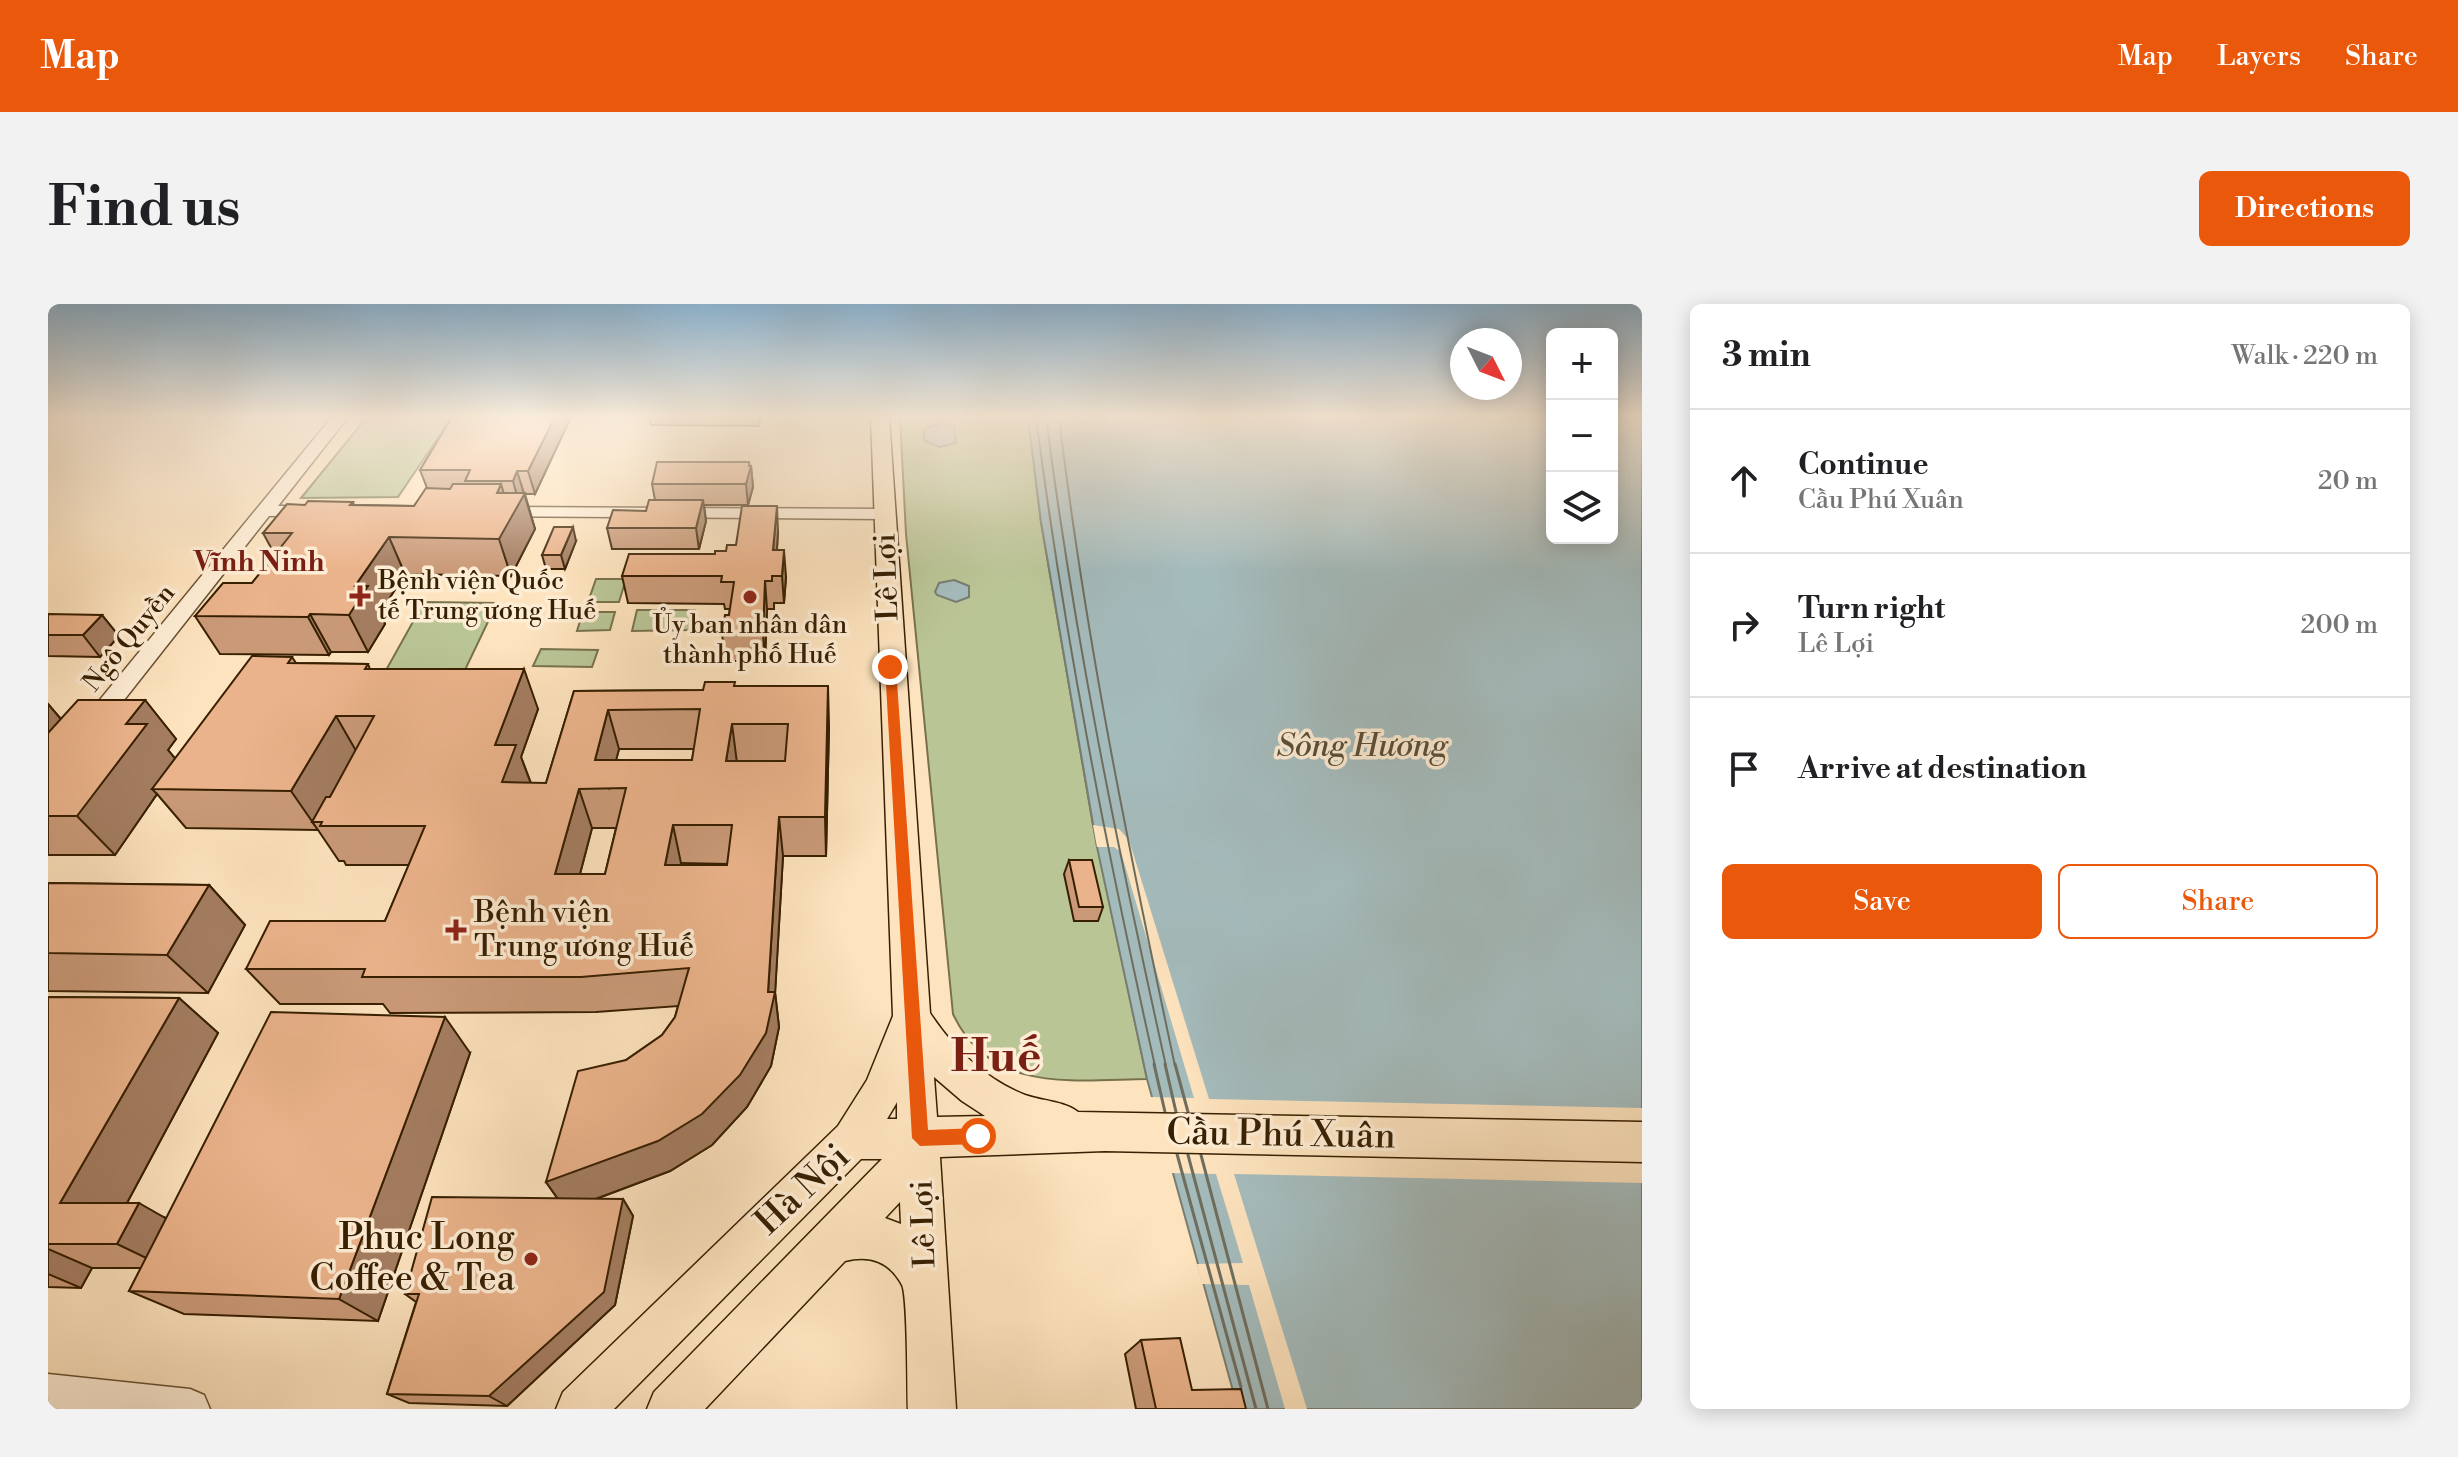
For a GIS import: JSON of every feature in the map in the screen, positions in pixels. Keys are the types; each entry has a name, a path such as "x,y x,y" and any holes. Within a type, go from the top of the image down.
{"main road":[{"name":"Lê Lợi","path":"882,469 932,1409"},
{"path":"911,1015 926,1042 946,1066 972,1087 1006,1106 1052,1122 1105,1131"},
{"path":"852,1140 882,1091 911,1015"},
{"name":"Cầu Phú Xuân","path":"920,1138 1105,1131 1642,1142"},
{"name":"Hà Nội","path":"580,1409 852,1140 920,1138"},
{"name":"Hà Nội","path":"671,1409 892,1180 920,1138"},
{"path":"833,1242 861,1233 878,1236 910,1255 926,1281"}],"street":[{"name":"Ngô Quyền","path":"48,779 299,469"},
{"path":"265,511 329,511"},
{"path":"469,512 884,514"},
{"path":"48,1394 190,1409"}],"green space":[{"path":"325,469 417,469 398,497 301,498"},
{"path":"903,469 1034,469 1093,825 1147,1079 1063,1080 1011,1070 989,1058 969,1040 953,1014 906,534"},
{"path":"596,579 626,579 619,602 588,602"},
{"path":"424,602 497,603 464,672 385,672"},
{"path":"637,610 695,610 691,630 632,631"},
{"path":"583,612 615,612 610,630 577,631"},
{"path":"541,649 598,650 592,667 533,666"}],"water":[{"name":"Sông Hương","path":"1034,469 1546,469 1546,544 1618,544 1618,469 1642,469 1642,1409 1238,1409 1147,1079 1097,847"},
{"path":"954,580 969,586 969,597 956,602 937,595 935,592 939,583"}],"pier":[{"path":"1093,825 1119,829 1129,840 1209,1099 1642,1108 1642,1183 1234,1174 1307,1409 1285,1409 1249,1285 1202,1284 1197,1264 1243,1263 1216,1174 1170,1173 1148,1097 1194,1098 1121,852 1114,847 1097,847"}],"building":[{"path":"529,469 517,471 513,481 465,481 470,470 420,470"},
{"path":"656,469 750,469 746,484 652,484"},
{"path":"453,484 501,484 497,493 525,493 499,539 389,537 355,586 368,586 349,615 195,616 223,583 252,583 292,533 263,533 287,504 305,505 308,501 414,506 426,488 450,489"},
{"path":"649,500 703,500 696,528 607,528 613,510 646,511"},
{"path":"742,506 777,506 773,550 784,550 782,576 772,576 772,581 765,581 763,633 722,633 725,615 729,615 734,582 721,582 722,576 622,576 629,554 715,554 715,551 726,551 727,545 736,545"},
{"path":"554,527 573,527 561,555 542,555"},
{"path":"48,614 102,615 83,635 48,635"},
{"path":"252,656 292,657 288,663 368,664 365,669 524,669 495,745 516,745 502,782 546,783 574,691 703,690 705,682 735,682 734,686 828,686 825,817 779,817 768,992 775,992 766,1033 740,1075 702,1114 658,1141 546,1182 578,1071 626,1060 662,1035 675,1017 689,968 581,977 362,977 365,969 246,969 270,921 385,921 425,826 320,826 322,822 312,822 326,797 330,797 374,716 336,716 291,791 152,789","holes":["700,709 692,760 595,760 608,710","732,724 788,724 785,761 726,761","626,788 605,874 555,874 579,789","673,825 732,825 727,865 665,865"]},
{"path":"78,700 145,700 126,724 147,724 77,816 48,816 48,733"},
{"path":"1069,860 1092,860 1103,907 1079,907"},
{"path":"48,883 209,885 167,955 48,953"},
{"path":"48,997 179,998 60,1203 139,1203 117,1244 48,1244"},
{"path":"271,1012 445,1017 339,1299 129,1291"},
{"path":"432,1197 623,1199 604,1292 489,1396 387,1394 419,1294 405,1294"},
{"path":"1180,1338 1192,1390 1241,1389 1246,1409 1156,1409 1141,1340"}],"place":[{"name":"Bệnh viện Quốc tế Trung ương Huế","path":"360,596"},
{"name":"Ủy ban nhân dân thành phố Huế","path":"750,597"},
{"name":"Bệnh viện Trung ương Huế","path":"456,930"},
{"name":"Phuc Long Coffee & Tea","path":"531,1259"}],"district":[{"name":"Vĩnh Ninh","path":"259,562"},
{"name":"Huế","path":"996,1057"}],"route":[{"path":"890,667 920,1138 978,1136"}]}
